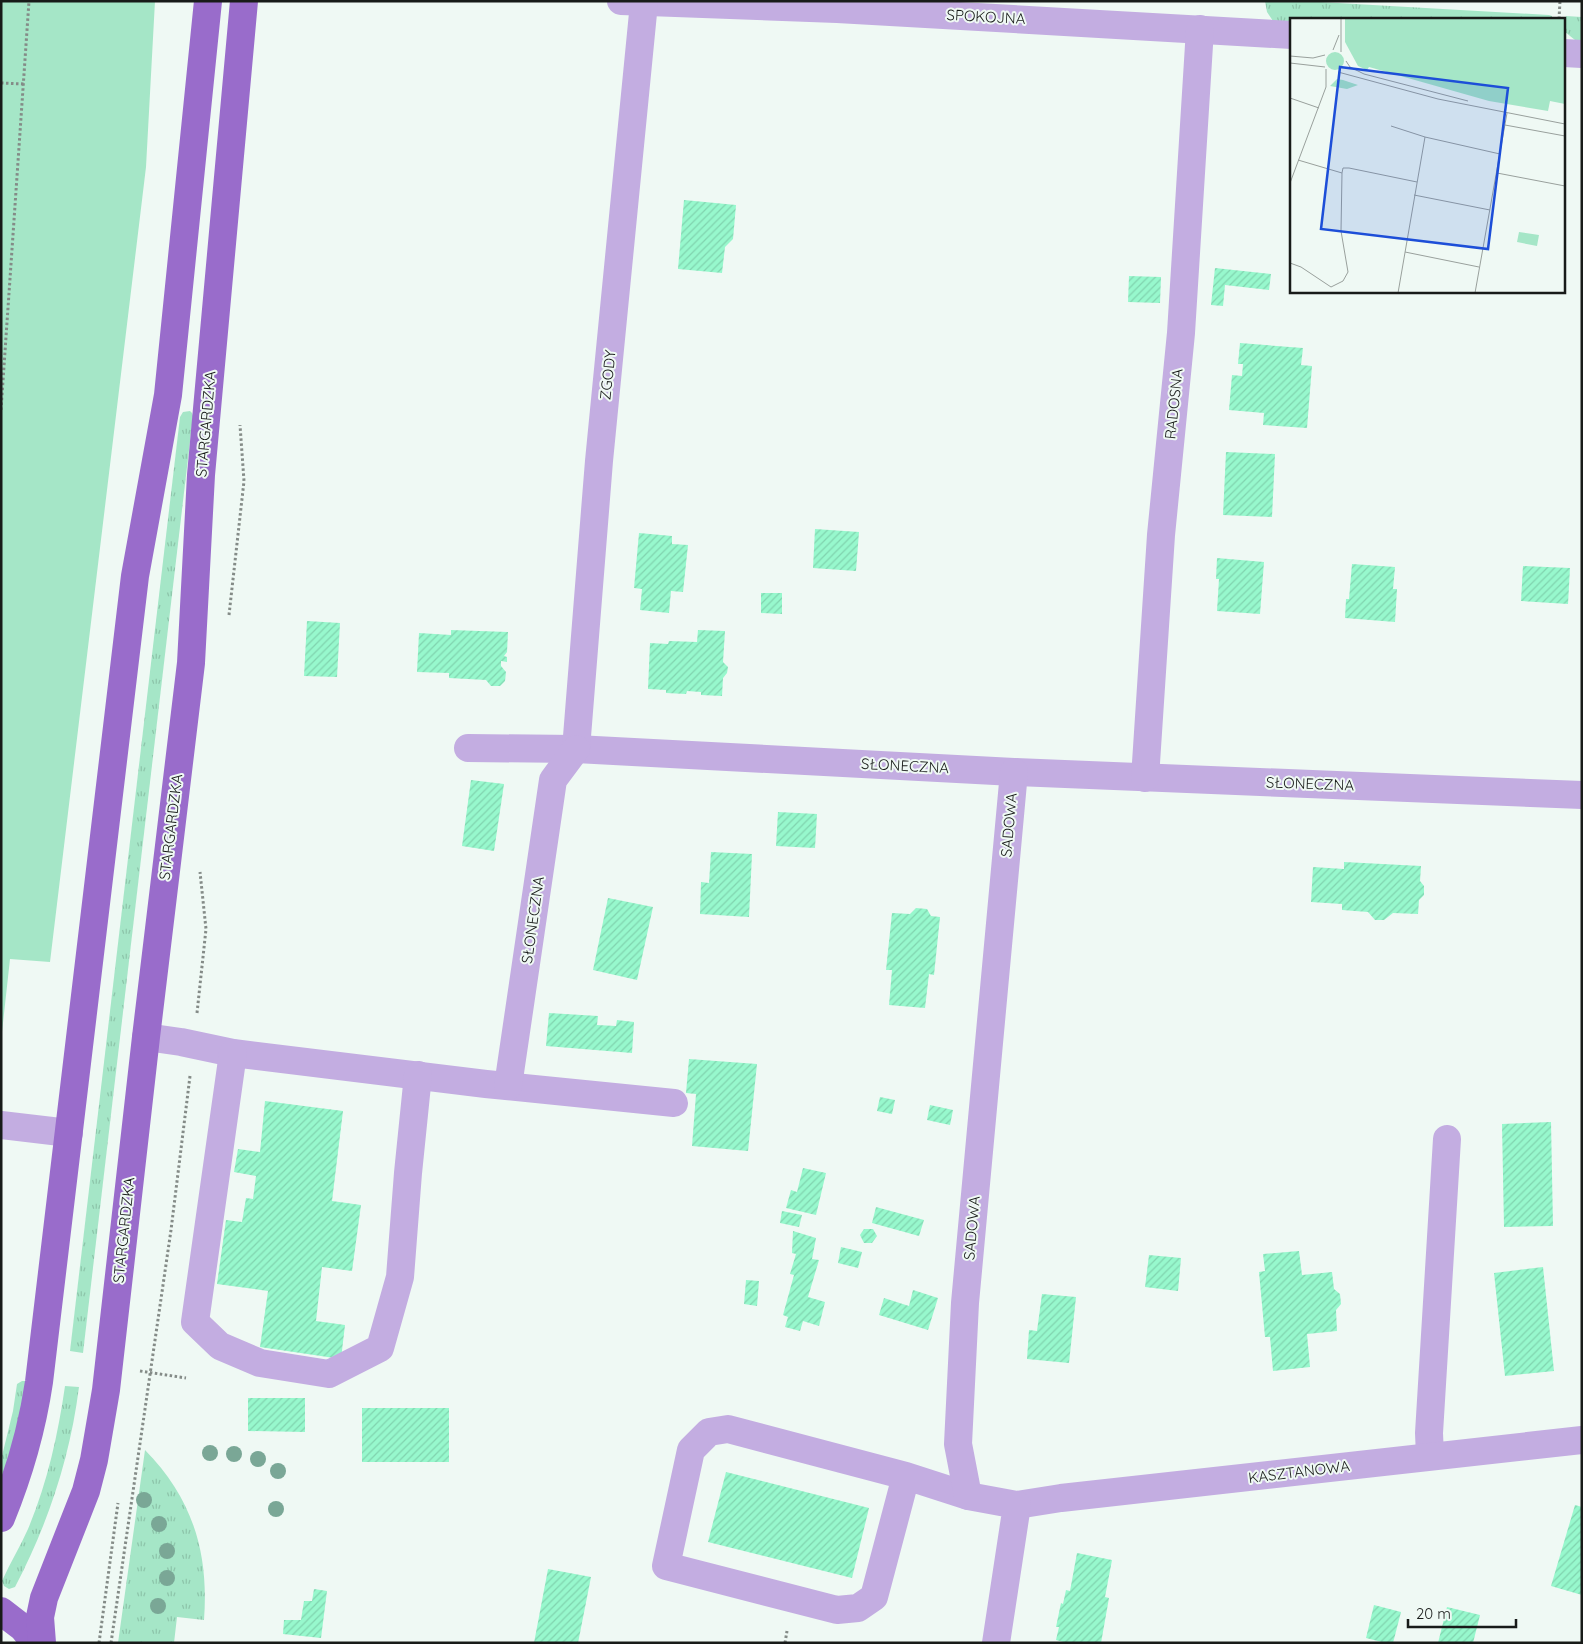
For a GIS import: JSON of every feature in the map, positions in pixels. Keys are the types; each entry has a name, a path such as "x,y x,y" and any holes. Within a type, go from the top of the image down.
{"main road":[{"path":"1,1518 20,1466 35,1406 135,576 168,395 208,1"},
{"name":"STARGARDZKA","path":"42,1643 40,1617 44,1598 86,1490 106,1390 191,663 201,475 244,1"},
{"path":"1,1611 23,1628 35,1643"}],"street":[{"name":"SPOKOJNA","path":"632,2 837,5 1290,35"},
{"name":"ZGODY","path":"576,749 632,2"},
{"name":"RADOSNA","path":"1145,778 1161,535 1181,333 1200,30"},
{"path":"1566,53 1582,54"},
{"path":"468,748 576,749"},
{"name":"SŁONECZNA","path":"508,1086 553,780 576,749 1145,778 1582,795"},
{"name":"SADOWA","path":"968,1496 958,1444 965,1312 1014,772"},
{"path":"146,1037 233,1053 508,1086 674,1103"},
{"path":"233,1053 195,1322 220,1346 260,1363 329,1374 380,1348 400,1277 418,1075"},
{"path":"1,1125 69,1133"},
{"path":"1430,1456 1429,1433 1447,1139"},
{"path":"906,1476 874,1597 858,1608 838,1610 666,1566 691,1450 709,1432 728,1429 906,1476 968,1496 1017,1505 996,1643"},
{"name":"KASZTANOWA","path":"1017,1505 1061,1498 1582,1440"}],"path":[{"path":"1,410 3,339 29,1"},
{"path":"1559,18 1560,1"},
{"path":"1,84 24,84"},
{"path":"136,1376 137,1371 186,1378"},
{"path":"99,1643 120,1495"}],"green space":[{"path":"1,1 155,1 146,167 50,962 10,959 1,1041"},
{"path":"1265,1 1303,1 1549,15 1552,18 1290,18 1290,22 1273,21 1267,12"},
{"path":"1566,16 1582,17 1582,40 1575,40 1566,33"},
{"path":"190,411 193,416 83,1353 70,1351 180,417 183,412"},
{"path":"22,1381 28,1381 1,1496 1,1460 13,1411 17,1384"},
{"path":"65,1386 79,1387 70,1439 63,1465 38,1539 15,1587 9,1589 4,1586 2,1581 28,1529 41,1495 59,1423"},
{"path":"145,1450 162,1469 186,1508 194,1528 204,1572 204,1620 177,1617 174,1643 118,1643"}],"building":[{"path":"684,200 736,205 733,239 725,247 722,273 678,269"},
{"path":"1215,268 1271,274 1269,290 1225,285 1223,306 1211,305"},
{"path":"1129,276 1161,277 1160,303 1128,302"},
{"path":"1240,343 1303,348 1301,365 1312,366 1307,428 1263,425 1264,413 1229,410 1232,375 1242,376 1243,364 1238,364"},
{"path":"1226,452 1275,454 1272,517 1223,515"},
{"path":"815,529 859,532 856,571 813,568"},
{"path":"639,533 672,536 672,544 688,545 683,592 671,591 669,613 640,610 642,589 634,588"},
{"path":"1217,558 1264,562 1260,614 1217,611 1219,579 1216,579"},
{"path":"1352,564 1395,567 1393,589 1397,589 1395,622 1345,618 1346,599 1349,599"},
{"path":"1523,566 1570,568 1568,604 1521,601"},
{"path":"761,593 782,593 782,614 761,613"},
{"path":"307,621 340,623 337,677 304,676"},
{"path":"451,630 508,632 507,652 504,656 507,657 507,662 501,661 501,666 506,672 505,681 500,686 491,686 486,680 449,678 449,673 417,672 419,633 451,635"},
{"path":"698,630 725,631 723,662 728,667 727,673 723,678 722,696 701,695 701,692 687,691 686,694 666,693 666,690 648,689 650,643 668,644 669,641 697,642"},
{"path":"471,780 504,784 494,851 462,846"},
{"path":"778,812 817,814 815,848 776,846"},
{"path":"711,852 752,854 749,917 700,914 701,882 709,883"},
{"path":"1344,862 1421,866 1420,881 1424,886 1424,895 1419,900 1418,914 1393,913 1384,920 1375,920 1368,912 1342,910 1342,904 1311,902 1313,867 1344,869"},
{"path":"608,898 653,907 637,980 593,970"},
{"path":"916,908 927,909 931,916 940,917 934,975 929,974 925,1008 889,1005 892,970 886,970 892,913 910,914"},
{"path":"549,1013 598,1016 597,1025 616,1026 617,1020 634,1022 632,1053 546,1046"},
{"path":"689,1059 757,1064 748,1151 692,1146 696,1094 686,1093"},
{"path":"880,1097 895,1100 892,1114 877,1111"},
{"path":"265,1101 343,1111 332,1201 361,1205 352,1271 322,1267 316,1321 345,1325 341,1359 260,1347 268,1291 217,1284 226,1220 242,1222 246,1198 253,1199 256,1176 234,1172 238,1149 260,1152"},
{"path":"930,1105 953,1110 950,1125 927,1120"},
{"path":"1551,1122 1553,1226 1504,1227 1502,1124"},
{"path":"803,1168 826,1173 816,1215 786,1208 791,1190 797,1192"},
{"path":"876,1207 924,1220 919,1236 872,1223"},
{"path":"782,1211 802,1215 799,1227 780,1223"},
{"path":"864,1229 873,1229 877,1236 872,1243 864,1243 860,1235"},
{"path":"793,1231 816,1238 812,1259 819,1260 808,1297 825,1302 819,1326 803,1321 800,1331 785,1327 788,1317 783,1315 794,1275 790,1274 796,1254 792,1253"},
{"path":"841,1247 862,1252 858,1268 838,1263"},
{"path":"1299,1251 1302,1275 1332,1272 1334,1289 1340,1294 1341,1304 1336,1310 1337,1331 1307,1334 1310,1367 1273,1371 1270,1337 1265,1337 1259,1272 1265,1271 1263,1254"},
{"path":"1149,1255 1181,1258 1178,1291 1145,1287"},
{"path":"1543,1267 1554,1371 1505,1376 1494,1273"},
{"path":"746,1280 759,1281 757,1306 744,1304"},
{"path":"913,1290 938,1298 928,1330 879,1315 884,1298 909,1306"},
{"path":"1042,1294 1076,1297 1069,1363 1027,1359 1029,1330 1037,1331"},
{"path":"248,1398 305,1398 305,1432 248,1431"},
{"path":"362,1408 449,1408 449,1462 362,1462"},
{"path":"726,1472 869,1508 852,1578 708,1542"},
{"path":"1575,1505 1582,1507 1582,1595 1551,1586"},
{"path":"1077,1553 1112,1560 1105,1597 1109,1598 1101,1643 1067,1643 1056,1640 1059,1627 1056,1627 1061,1603 1063,1604 1066,1590 1070,1591"},
{"path":"548,1569 591,1577 578,1643 534,1643"},
{"path":"314,1589 327,1591 321,1638 283,1634 284,1620 301,1620 304,1601 312,1601"},
{"path":"1374,1605 1401,1612 1393,1643 1366,1638"},
{"path":"1447,1607 1480,1615 1473,1643 1438,1643"}]}
